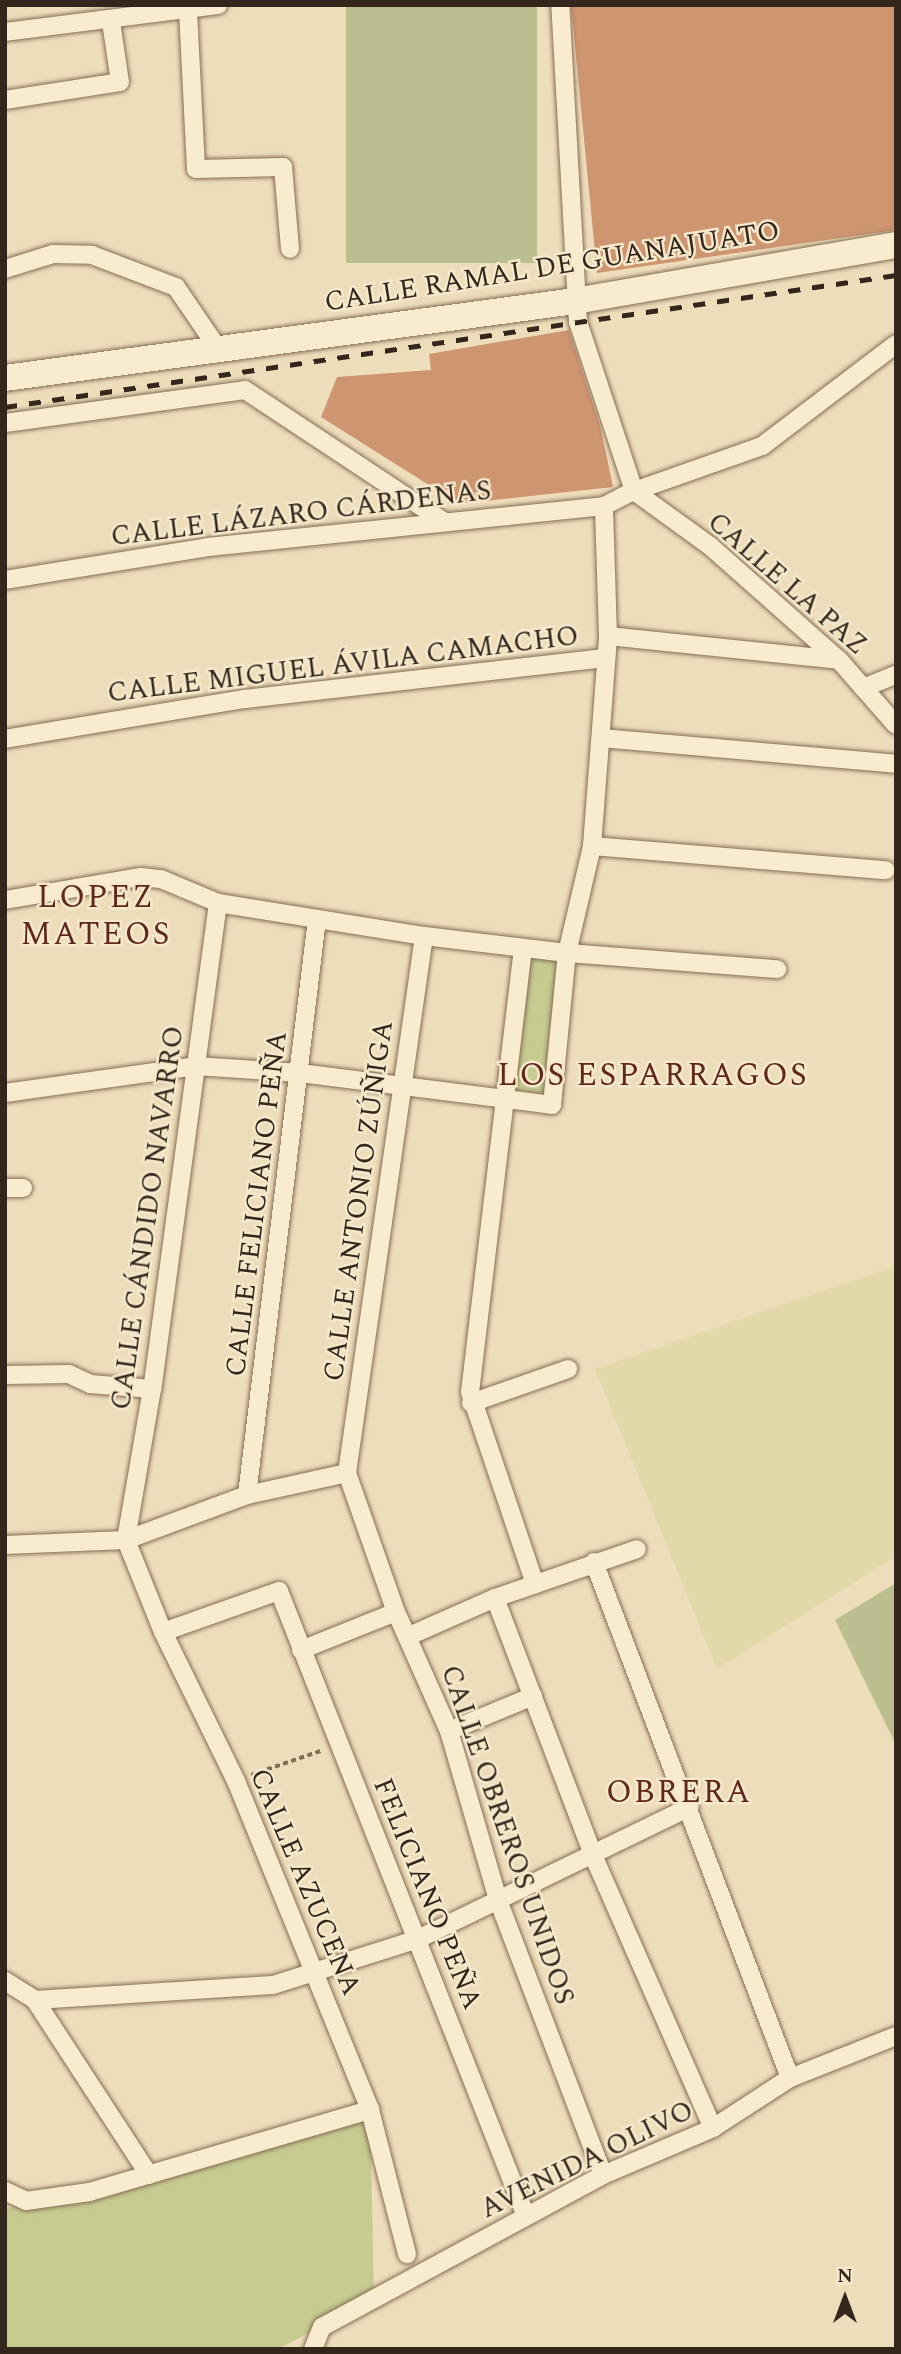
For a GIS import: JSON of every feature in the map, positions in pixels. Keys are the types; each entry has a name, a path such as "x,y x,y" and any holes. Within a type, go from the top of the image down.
{"street":[{"path":"5,32 120,15 188,11 218,5"},
{"path":"560,5 578,322 634,491"},
{"path":"188,11 195,169 284,167 290,249"},
{"path":"5,100 120,82 120,15"},
{"name":"CALLE RAMAL DE GUANAJUATO","path":"5,379 216,348 575,301 896,245"},
{"path":"5,269 53,254 92,255 176,287 216,348"},
{"path":"5,1093 196,1066 300,1073 552,1105 567,953 592,846 608,636 604,506 634,491 762,446 896,344"},
{"path":"5,423 245,390 443,521"},
{"name":"CALLE LA PAZ","path":"634,491 710,546 839,660 896,725"},
{"name":"CALLE LÁZARO CÁRDENAS","path":"5,580 208,547 604,506"},
{"path":"608,636 839,660"},
{"name":"CALLE MIGUEL ÁVILA CAMACHO","path":"5,739 245,699 606,658"},
{"path":"863,688 896,675"},
{"path":"601,738 896,764"},
{"path":"592,846 886,870"},
{"path":"5,900 141,877 161,879 218,903 424,936 567,953 777,969"},
{"name":"CALLE CÁNDIDO NAVARRO","path":"126,1540 152,1389 218,903"},
{"name":"CALLE FELICIANO PEÑA","path":"247,1495 317,919"},
{"name":"CALLE ANTONIO ZÚÑIGA","path":"347,1473 424,936"},
{"path":"523,948 471,1403 535,1584"},
{"path":"471,1403 568,1369"},
{"path":"5,1375 69,1374 90,1384 152,1389"},
{"path":"5,1545 126,1540 247,1495 347,1473"},
{"name":"CALLE OBREROS UNIDOS","path":"347,1473 396,1612 409,1636 449,1731 498,1900 603,2175"},
{"name":"CALLE AZUCENA","path":"126,1540 163,1632 236,1781 370,2110 407,2254"},
{"path":"409,1636 495,1598 638,1549"},
{"path":"594,1562 690,1807 790,2078"},
{"name":"FELICIANO PEÑA","path":"163,1632 279,1591 526,2216"},
{"path":"495,1598 593,1855 713,2128"},
{"path":"301,1650 396,1612"},
{"path":"449,1731 533,1696"},
{"path":"35,2000 274,1985 314,1969 418,1939 690,1807"},
{"path":"5,1981 35,2000 149,2175"},
{"name":"AVENIDA OLIVO","path":"313,2348 322,2327 526,2216 603,2175 713,2128 790,2078 896,2036"},
{"path":"5,2191 26,2201 89,2192 370,2110"}],"path":[{"path":"236,1781 339,1744"}],"shaded area":[{"path":"896,1266 896,1556 717,1669 595,1369"}],"green space":[{"path":"346,5 537,5 537,263 346,263"},
{"path":"528,957 560,961 543,1094 512,1090"},
{"path":"896,1583 896,1745 835,1620"},
{"path":"370,2110 374,2299 278,2349 5,2349 5,2209 149,2175"}],"building":[{"path":"571,5 896,5 896,230 597,273"},
{"path":"569,330 600,425 613,487 459,504 321,417 337,377 431,370 429,354"}],"railway":[{"path":"5,407 896,275"}],"district":[{"name":"LOPEZ MATEOS","path":"96,918"},
{"name":"LOS ESPARRAGOS","path":"653,1076"},
{"name":"OBRERA","path":"679,1793"}]}
